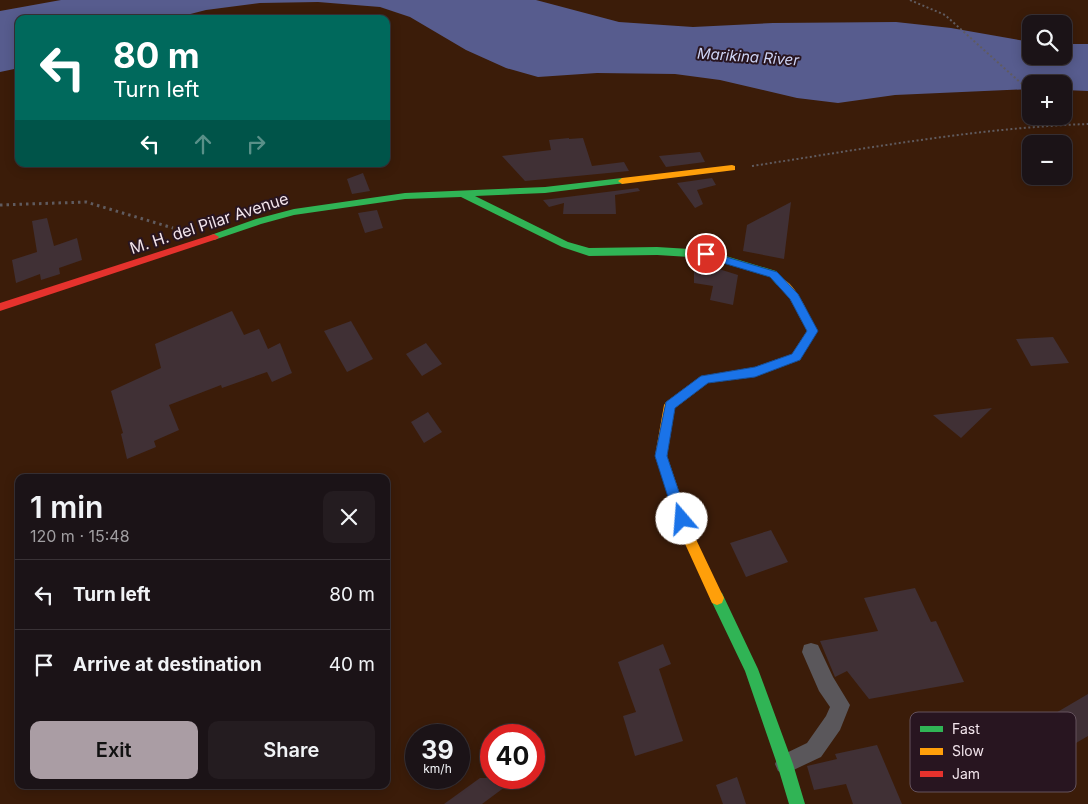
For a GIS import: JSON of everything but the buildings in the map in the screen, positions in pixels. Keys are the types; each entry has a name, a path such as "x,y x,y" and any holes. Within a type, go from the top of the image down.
{"street":[{"name":"M. H. del Pilar Avenue","path":"0,307 86,280 259,220 311,209 405,196 545,190 732,168"},
{"path":"463,194 565,245 588,252 657,251 706,254 774,274 794,296 812,331 796,357 755,372 705,379 698,384 670,405 661,456 687,535 751,669 786,764 797,804"}],"lane":[{"path":"786,764 814,750 833,723 840,705 826,684 811,652"}],"path":[{"path":"910,0 944,14 1022,84"},
{"path":"1072,124 1088,124"},
{"path":"732,168 983,131 1052,125"},
{"path":"0,205 86,202 207,238"}],"shaded area":[{"path":"0,0 1088,0 1088,804 0,804"}],"water":[{"name":"Marikina River","path":"61,0 536,0 619,22 693,27 773,23 896,22 951,28 1022,40 1022,65 1072,65 1072,44 1088,44 1088,91 1072,90 1072,75 1022,75 1022,89 895,95 838,103 797,98 720,80 675,74 597,73 538,77 506,68 466,50 410,17 380,7 318,2 260,3 206,10 187,15 15,15 15,69 0,72 0,11"}],"traffic: fast":[{"path":"214,237 259,221 294,212 405,196 545,190 622,181"},
{"path":"463,194 565,245 589,252 657,251 706,254 773,274 781,282"},
{"path":"717,598 751,669 785,764 797,804"}],"traffic: slow":[{"path":"622,181 732,168"},
{"path":"717,598 687,535 661,456 670,405 705,379 755,372 796,357 812,331 794,296 781,282"}],"traffic: jam":[{"path":"0,307 214,237"}],"route":[{"path":"682,519 661,456 670,405 705,379 755,372 796,357 812,331 794,296 774,274 706,254"}]}
